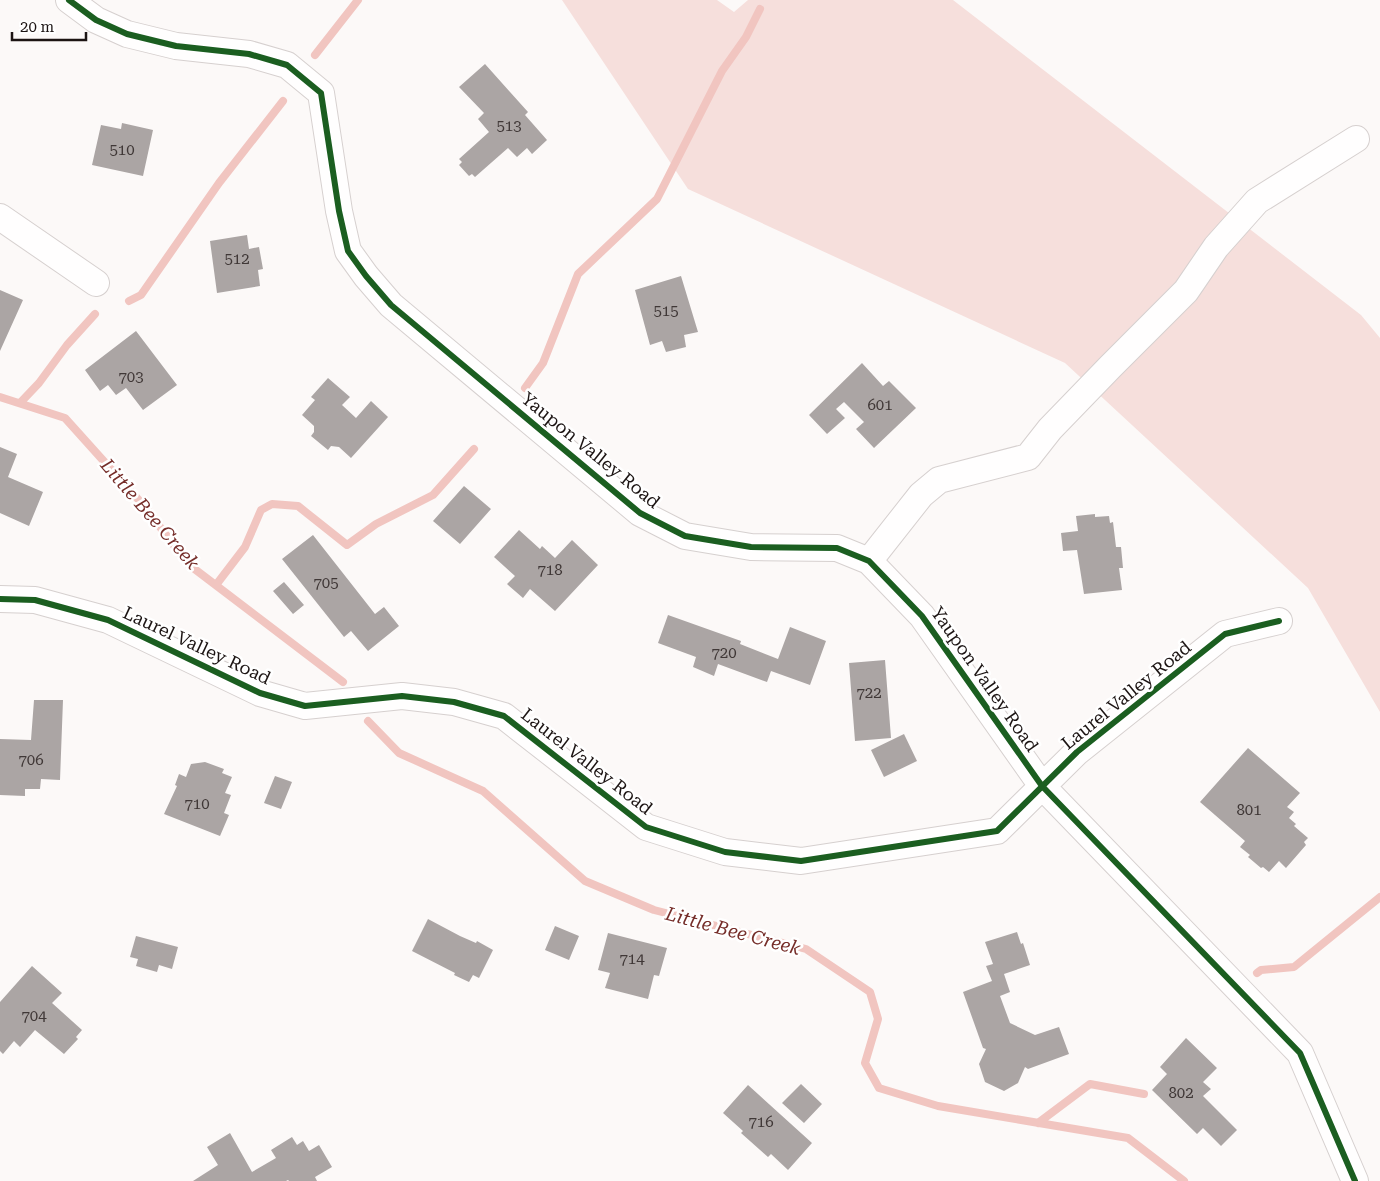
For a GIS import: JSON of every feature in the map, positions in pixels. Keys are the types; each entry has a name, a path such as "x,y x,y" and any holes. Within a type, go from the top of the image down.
{"street":[{"name":"Yaupon Valley Road","path":"69,0 96,20 127,34 176,46 249,54 287,65 320,93 339,211 348,250 366,276 391,304 640,513 685,536 751,546 837,548 869,561 922,616 1042,786 1300,1053 1355,1181"},
{"path":"869,561 921,496 939,480 1028,458 1050,429 1186,290 1216,247 1257,201 1356,140"},
{"path":"0,217 96,283"},
{"name":"Laurel Valley Road","path":"0,599 35,600 108,620 260,693 305,706 402,696 454,702 504,716 646,827 725,852 800,861 997,831 1077,752 1226,634 1280,622"}],"shaded area":[{"path":"562,0 717,0 734,12 748,0 953,0 1361,315 1380,338 1380,712 1308,588 1065,363 688,189"}],"building":[{"path":"485,64 528,112 525,115 547,140 532,154 527,148 517,157 508,148 475,177 472,174 469,176 459,165 462,162 459,159 489,132 478,119 484,113 459,87"},
{"path":"122,123 153,130 143,176 92,165 101,125 121,129"},
{"path":"247,235 249,249 259,247 263,269 258,270 260,286 217,293 210,241"},
{"path":"681,276 698,332 684,335 686,347 666,352 662,341 650,345 635,290"},
{"path":"0,290 23,300 0,351"},
{"path":"136,331 177,385 143,410 126,388 116,395 108,385 100,391 85,370"},
{"path":"862,363 883,386 889,381 916,408 874,448 856,429 864,422 844,402 836,409 845,418 827,434 809,415"},
{"path":"328,378 350,397 342,405 356,418 371,401 388,417 351,458 339,447 331,446 328,450 311,436 314,432 314,426 302,415 315,400 311,397"},
{"path":"0,447 17,454 8,477 43,492 29,526 0,513"},
{"path":"464,486 491,509 460,544 433,521"},
{"path":"1095,514 1095,517 1109,516 1110,523 1113,522 1116,547 1121,547 1123,568 1119,568 1122,590 1084,594 1077,550 1063,551 1061,533 1078,531 1076,516"},
{"path":"519,530 540,549 542,546 555,558 572,540 598,565 555,611 530,589 523,598 507,584 515,576 494,557"},
{"path":"313,535 375,614 384,607 399,626 368,651 351,631 344,637 282,559"},
{"path":"284,582 304,605 293,614 273,591"},
{"path":"668,615 741,641 740,644 778,659 790,627 826,641 810,685 771,671 767,682 718,664 714,676 693,667 696,657 658,643"},
{"path":"885,660 891,738 855,741 849,663"},
{"path":"34,700 63,700 60,780 41,779 40,789 25,789 25,796 0,795 0,739 31,740"},
{"path":"904,734 917,761 884,777 871,750"},
{"path":"1248,748 1300,793 1287,807 1294,812 1289,818 1296,824 1294,826 1308,838 1304,842 1306,845 1286,868 1279,861 1269,872 1263,867 1261,868 1240,847 1245,841 1200,802"},
{"path":"205,762 224,769 222,773 232,777 225,793 231,795 224,813 229,815 220,836 164,814 177,786 175,785 179,774 186,777 191,764"},
{"path":"275,776 292,782 281,809 264,803"},
{"path":"428,919 460,936 476,943 477,941 493,950 479,978 473,975 469,982 412,951"},
{"path":"555,926 579,936 569,960 545,950"},
{"path":"1017,932 1021,944 1023,943 1030,965 1004,974 1010,992 1000,996 1010,1023 1035,1035 1059,1027 1069,1054 1028,1069 1025,1067 1018,1083 1004,1091 985,1082 979,1064 986,1049 983,1048 963,992 992,981 986,966 993,964 985,942"},
{"path":"608,933 667,948 659,976 654,975 648,999 605,988 610,973 598,970"},
{"path":"136,936 178,947 172,969 159,965 157,972 136,966 138,959 130,957"},
{"path":"32,966 62,993 52,1003 82,1030 76,1037 78,1039 64,1054 35,1030 20,1047 14,1041 3,1054 0,1051 0,1002"},
{"path":"1186,1038 1217,1068 1203,1082 1211,1089 1203,1096 1237,1130 1221,1146 1203,1128 1197,1134 1152,1090 1167,1074 1160,1067"},
{"path":"801,1084 822,1104 804,1123 782,1103"},
{"path":"748,1085 812,1143 788,1170 771,1154 768,1157 741,1133 743,1131 723,1113"},
{"path":"230,1133 252,1172 276,1158 271,1150 292,1137 297,1145 303,1141 309,1151 319,1145 332,1167 315,1177 317,1181 193,1181 218,1165 207,1147"}],"waterway":[{"path":"315,55 358,0"},
{"path":"525,388 543,363 578,274 657,199 722,71 746,37 760,9"},
{"path":"129,301 141,295 219,183 283,101"},
{"path":"20,403 39,383 67,345 95,314"},
{"name":"Little Bee Creek","path":"0,397 65,418 145,507 188,564 343,682"},
{"path":"216,585 245,547 261,510 272,504 298,506 347,545 376,524 433,495 474,449"},
{"name":"Little Bee Creek","path":"368,721 399,753 483,791 585,881 654,910 806,949 870,992 878,1019 865,1063 879,1088 938,1106 1128,1138 1184,1181"},
{"path":"1257,973 1261,970 1294,967 1380,897"},
{"path":"1038,1123 1090,1084 1144,1094"}],"cycle path":[{"path":"69,0 96,20 127,34 176,46 249,54 287,65 321,93 339,211 348,251 366,276 391,305 640,513 685,536 751,547 837,548 869,561 922,616 1042,786 1300,1053 1355,1181"},
{"path":"0,599 35,600 108,620 260,693 305,706 402,696 454,702 504,716 646,827 725,852 801,861 997,831 1077,752 1225,634 1279,621"}]}
